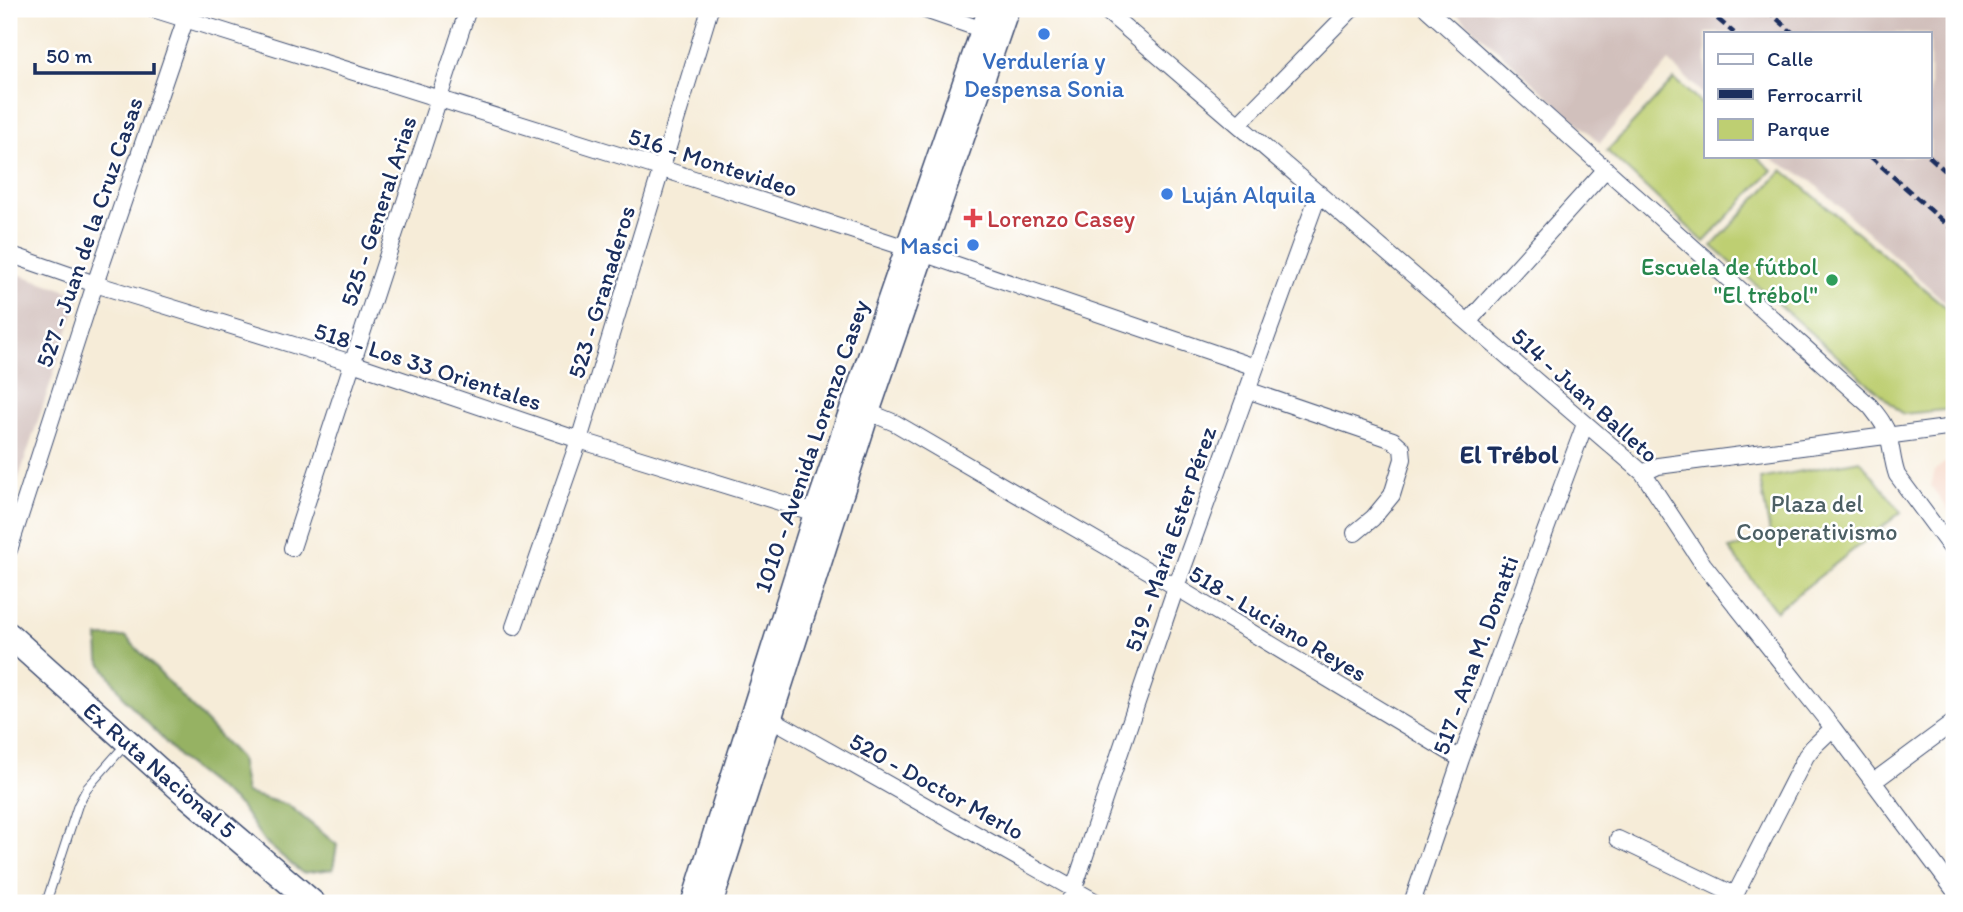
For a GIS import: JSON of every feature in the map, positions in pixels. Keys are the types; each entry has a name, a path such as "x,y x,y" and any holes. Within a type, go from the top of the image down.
{"main road":[{"name":"1010 - Avenida Lorenzo Casey","path":"692,903 751,711 825,516 989,32 989,9"},
{"name":"1010 - Avenida Lorenzo Casey","path":"989,32 1008,9"},
{"name":"1010 - Avenida Lorenzo Casey","path":"712,903 772,719 825,516"},
{"name":"Ex Ruta Nacional 5","path":"9,635 313,903"}],"street":[{"name":"516 - Montevideo","path":"153,9 187,14 914,251 1255,366"},
{"name":"525 - General Arias","path":"292,548 468,9"},
{"name":"523 - Granaderos","path":"514,627 579,440 710,9"},
{"path":"922,9 989,32"},
{"name":"514 - Juan Balleto","path":"1104,9 1643,474 1703,564 1833,728 1954,890"},
{"path":"1239,124 1352,9"},
{"path":"1427,9 1870,406 1889,436 1897,475 1954,552"},
{"name":"527 - Juan de la Cruz Casas","path":"9,551 95,284 187,14"},
{"path":"1468,322 1606,169"},
{"name":"519 - María Ester Pérez","path":"1071,896 1176,587 1318,192"},
{"name":"518 - Los 33 Orientales","path":"9,254 95,284 352,363 579,440 825,516"},
{"path":"1247,390 1393,440 1402,448 1403,459 1392,495 1373,518 1355,533"},
{"name":"518 - Luciano Reyes","path":"860,408 895,423 1176,587 1461,759"},
{"name":"517 - Ana M. Donatti","path":"1412,903 1461,759 1585,424"},
{"path":"1643,474 1658,466 1954,427"},
{"name":"520 - Doctor Merlo","path":"751,711 772,719 1071,896 1098,903"},
{"path":"1873,782 1954,722"},
{"path":"1618,839 1733,899 1806,756 1833,728"}],"lane":[{"path":"46,903 78,805 87,789 128,742"}],"shaded area":[{"path":"1452,9 1954,9 1954,310 1808,178 1770,158 1932,158 1932,32 1704,32 1704,95 1669,61 1600,143"},
{"path":"9,271 80,295 9,507"},
{"path":"1954,456 1954,518 1931,486 1935,470"}],"green space":[{"path":"1674,79 1704,106 1704,158 1758,158 1772,170 1704,242 1607,151"},
{"name":"Escuela de fútbol \"El trébol\"","path":"1783,170 1954,314 1954,409 1903,414 1712,246"},
{"name":"Plaza del Cooperativismo","path":"1860,460 1901,512 1776,611 1729,549 1771,539 1760,479"},
{"path":"98,637 126,637 240,758 246,793 288,805 337,845 333,869 302,873 264,841 240,806 185,763 125,699 99,660"}],"railway":[{"path":"1706,9 1733,32"},
{"path":"1766,9 1792,32"},
{"path":"1872,158 1954,231"},
{"path":"1931,158 1954,179"}],"place":[{"name":"Verdulería y Despensa Sonia","path":"1044,34"},
{"name":"Luján Alquila","path":"1167,194"},
{"name":"Lorenzo Casey","path":"973,218"},
{"name":"Masci","path":"973,245"},
{"name":"Escuela de fútbol \"El trébol\"","path":"1832,280"}],"district":[{"name":"El Trébol","path":"1509,454"}]}
